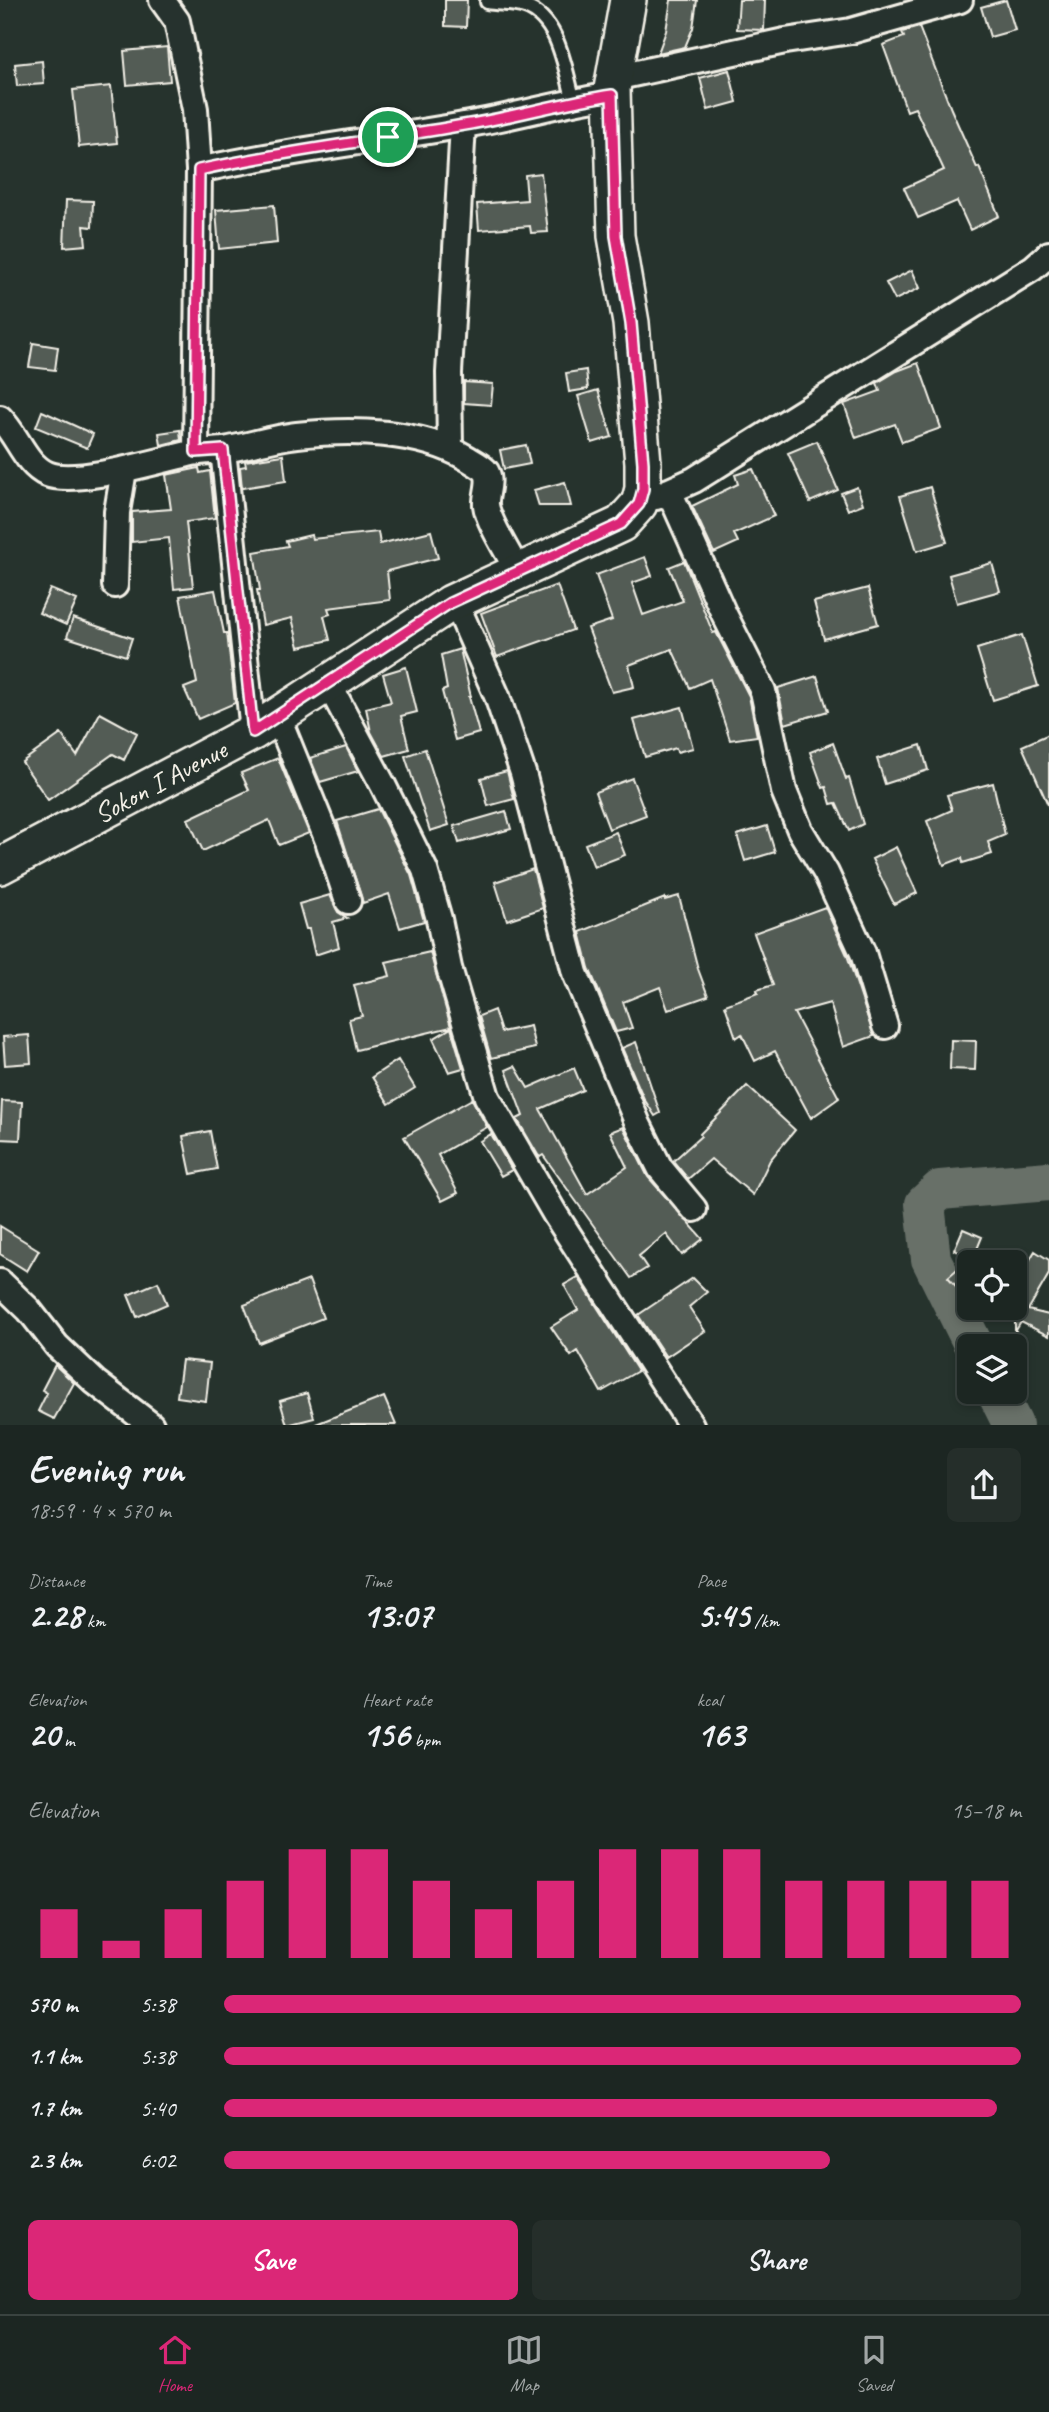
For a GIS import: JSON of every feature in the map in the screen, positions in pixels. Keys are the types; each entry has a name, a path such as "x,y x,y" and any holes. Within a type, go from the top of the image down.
{"street":[{"path":"162,0 177,21 195,108 199,170 196,452"},
{"path":"628,0 613,87 616,236 631,323 643,489 654,498 724,614 763,691 784,791 800,830 827,873 863,953 885,1026"},
{"path":"199,170 463,125 574,102 613,87 785,41 851,31 960,0"},
{"path":"450,448 449,373 463,125"},
{"path":"654,498 694,480 1033,268 1049,254"},
{"path":"0,418 13,431 28,460 45,473 60,478 124,470 196,452 223,450 296,435 399,434 450,448 483,468 488,476 486,504 489,518 518,572"},
{"path":"223,450 265,724 328,841 348,901"},
{"path":"115,585 117,512 124,470"},
{"name":"Sokon I Avenue","path":"0,866 265,724 455,601 621,524 654,498"},
{"path":"455,601 496,696 523,773 575,974 660,1168 694,1209"},
{"path":"328,682 425,870 449,968 487,1097 555,1214 691,1425"},
{"path":"0,1282 94,1382 151,1425"}],"lane":[{"path":"487,2 526,7 544,19 555,35 574,102"}],"building":[{"path":"445,0 467,0 466,27 445,26"},
{"path":"671,0 697,0 693,28 685,47 658,53 666,31"},
{"path":"739,0 765,0 764,30 737,29"},
{"path":"1006,0 1015,30 990,37 981,7"},
{"path":"919,27 951,109 999,216 970,230 957,201 918,218 904,188 944,170 915,108 907,111 883,45 904,37 902,32"},
{"path":"167,47 170,81 127,85 124,51"},
{"path":"42,61 44,84 17,86 15,64"},
{"path":"729,70 737,102 708,110 700,78"},
{"path":"111,86 117,143 79,147 73,90"},
{"path":"541,173 548,232 531,233 530,226 479,230 477,204 527,200 525,175"},
{"path":"66,200 93,201 92,227 84,226 86,245 64,247"},
{"path":"274,205 277,243 219,249 216,210"},
{"path":"912,270 920,288 895,300 886,283"},
{"path":"33,343 58,347 55,370 29,367"},
{"path":"918,363 941,428 902,442 895,424 856,438 844,404 880,391 877,383"},
{"path":"586,370 588,389 569,392 566,373"},
{"path":"464,382 493,384 491,405 464,403"},
{"path":"598,390 612,437 592,443 578,396"},
{"path":"42,411 93,434 87,448 36,427"},
{"path":"180,430 181,440 161,445 159,433"},
{"path":"817,441 838,490 810,502 788,453"},
{"path":"526,445 530,464 504,469 500,450"},
{"path":"283,455 286,481 242,488 240,467 246,466 245,461"},
{"path":"199,468 200,473 210,471 215,518 186,522 193,587 174,589 169,538 132,542 132,512 171,509 166,475"},
{"path":"753,469 774,516 734,534 738,542 714,553 692,506 738,484 735,475"},
{"path":"565,482 571,506 539,506 534,490"},
{"path":"857,487 863,504 848,510 841,493"},
{"path":"930,487 947,542 917,551 900,496"},
{"path":"431,531 438,558 387,571 390,600 328,608 330,614 324,616 330,640 299,647 292,618 263,625 254,552 288,546 286,541 311,535 312,539 378,532 380,544"},
{"path":"645,557 652,576 632,583 643,615 683,601 669,567 684,561 713,633 716,632 749,696 757,736 730,740 710,679 690,688 672,649 629,665 634,687 612,692 588,628 612,620 596,575"},
{"path":"992,563 1000,591 957,603 949,575"},
{"path":"557,585 573,630 497,657 481,613"},
{"path":"868,588 878,624 824,639 814,602"},
{"path":"50,589 77,600 66,625 39,613"},
{"path":"215,590 224,633 227,633 235,703 198,719 184,688 197,683 180,596"},
{"path":"73,618 132,638 126,656 67,637"},
{"path":"1022,635 1038,686 993,700 977,649"},
{"path":"460,649 479,733 455,740 442,691 447,689 441,655"},
{"path":"406,667 417,712 401,716 409,749 384,756 371,732 366,708 391,702 383,674"},
{"path":"817,676 828,711 785,724 778,688"},
{"path":"682,707 693,748 677,752 676,748 645,757 634,720"},
{"path":"100,713 137,733 124,760 113,754 48,800 22,762 61,734 77,756"},
{"path":"1049,734 1049,807 1022,746"},
{"path":"833,743 846,779 849,778 863,824 849,831 836,803 831,804 826,787 823,788 810,752"},
{"path":"921,745 928,770 885,784 877,759"},
{"path":"346,747 358,771 320,782 310,758"},
{"path":"425,749 449,825 430,831 405,756"},
{"path":"278,758 309,833 279,845 269,820 203,851 188,819 249,790 241,773"},
{"path":"507,771 514,799 488,806 481,778"},
{"path":"632,778 646,815 609,829 595,792"},
{"path":"993,783 1005,835 988,842 992,854 963,863 962,858 944,865 927,821 952,810 947,795"},
{"path":"378,809 411,875 424,921 400,928 389,894 363,903 337,821"},
{"path":"506,811 511,829 459,843 454,826"},
{"path":"767,826 775,852 745,861 737,835"},
{"path":"616,832 625,855 594,867 585,844"},
{"path":"896,847 917,893 894,904 872,859"},
{"path":"533,869 543,908 507,920 495,882"},
{"path":"330,895 338,912 347,918 333,922 339,947 315,955 299,904"},
{"path":"679,896 708,996 668,1010 660,987 623,1002 632,1028 616,1032 589,968 580,932 665,898"},
{"path":"825,907 847,955 874,1036 843,1047 830,1003 794,1013 839,1098 811,1118 775,1051 755,1061 742,1034 736,1038 725,1005 773,985 754,933"},
{"path":"430,952 451,1027 356,1050 349,1019 362,1016 354,985 390,976 386,962"},
{"path":"494,1010 501,1032 530,1026 535,1048 491,1058 479,1016"},
{"path":"451,1028 463,1068 449,1072 433,1039"},
{"path":"29,1035 31,1063 5,1065 3,1037"},
{"path":"951,1040 976,1041 975,1070 950,1069"},
{"path":"636,1042 660,1113 655,1116 644,1099 622,1048"},
{"path":"398,1060 415,1088 389,1104 372,1077"},
{"path":"515,1066 528,1088 574,1068 583,1090 540,1109 587,1194 627,1167 610,1132 623,1127 648,1177 703,1239 682,1255 666,1234 639,1256 647,1268 631,1278 543,1155 538,1155 517,1119 523,1116 506,1070"},
{"path":"747,1086 795,1130 770,1160 753,1195 711,1159 688,1179 673,1161 701,1136"},
{"path":"472,1099 487,1127 438,1155 458,1193 442,1201 404,1137"},
{"path":"2,1101 22,1102 20,1140 0,1139"},
{"path":"210,1131 217,1169 191,1174 183,1136"},
{"path":"491,1134 512,1170 501,1176 480,1141"},
{"path":"0,1226 39,1250 27,1271 0,1254"},
{"path":"963,1229 982,1237 977,1250 954,1250"},
{"path":"1035,1251 1049,1260 1049,1274 1028,1310 1049,1315 1049,1336 1021,1322 1015,1332 1015,1320 1027,1320 1027,1264"},
{"path":"957,1269 957,1287 948,1277"},
{"path":"578,1277 638,1371 601,1392 578,1351 571,1356 551,1327 578,1310 564,1285"},
{"path":"693,1278 707,1292 689,1307 705,1331 666,1357 638,1315"},
{"path":"309,1280 323,1318 259,1343 244,1305"},
{"path":"158,1282 167,1304 137,1317 128,1295"},
{"path":"182,1360 210,1363 206,1401 177,1397"},
{"path":"55,1365 74,1383 54,1419 38,1411 47,1393 42,1390"},
{"path":"307,1393 314,1418 287,1425 280,1401"},
{"path":"384,1397 396,1425 316,1425 316,1424"}],"waterway":[{"path":"968,1334 931,1259 925,1204 940,1190 1049,1181"},
{"path":"1002,1404 1013,1425"}],"route":[{"path":"612,95 616,236 637,377 643,489 639,504 632,515 621,524 450,603 253,732 223,450 196,452 199,170 388,137 469,124 612,95"}]}
